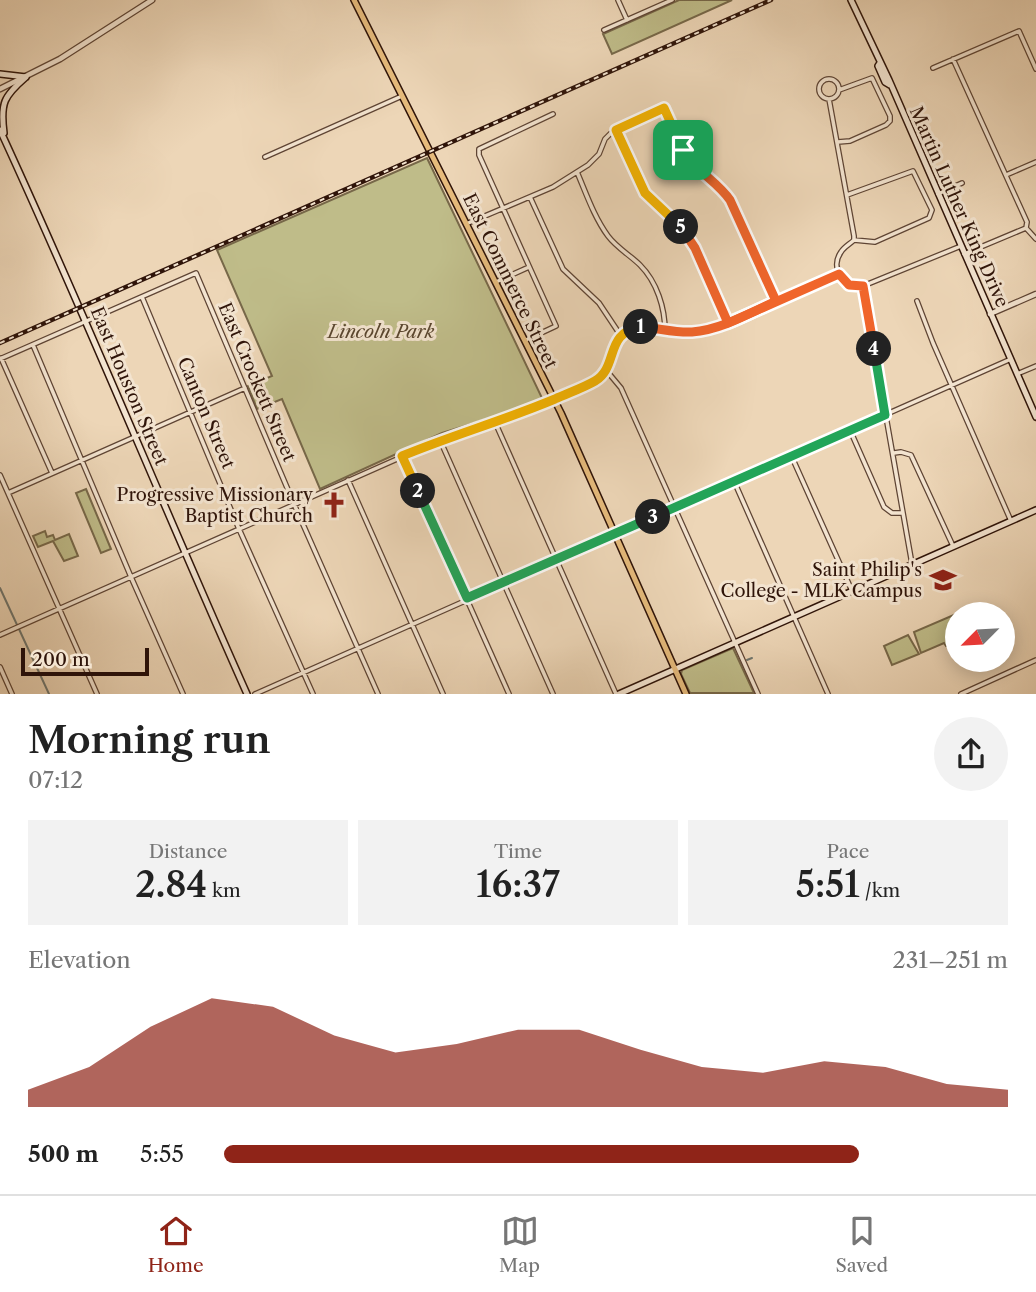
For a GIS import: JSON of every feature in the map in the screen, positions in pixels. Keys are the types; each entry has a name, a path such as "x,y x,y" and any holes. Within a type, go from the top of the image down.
{"main road":[{"name":"East Commerce Street","path":"354,0 554,400 686,694"},
{"name":"Martin Luther King Drive","path":"851,0 882,64 1036,417"},
{"path":"0,74 26,77"},
{"path":"5,140 2,119 5,98 26,77"},
{"name":"East Houston Street","path":"0,130 86,321 247,694"},
{"path":"617,694 1036,510"}],"street":[{"path":"0,89 91,41 152,0"},
{"path":"618,0 627,20"},
{"path":"604,30 672,0"},
{"path":"933,68 1019,31 1036,69"},
{"path":"953,59 1027,222 1026,228"},
{"path":"829,99 839,90 872,78 890,116 886,125 850,141 838,142"},
{"path":"829,99 820,91 823,82 832,80 839,90"},
{"path":"265,157 402,96"},
{"path":"829,99 854,240"},
{"path":"466,224 553,187 594,161 605,139 616,130 664,108 686,156 720,187 734,207 776,301"},
{"path":"524,341 556,326 479,155 479,149 553,114"},
{"path":"616,130 645,193 690,238 728,323"},
{"path":"1006,175 1036,162"},
{"path":"577,171 597,219 609,236 640,265 652,282 664,309 665,331"},
{"path":"847,195 914,171 932,210 929,218 875,242 854,240"},
{"path":"938,194 962,183"},
{"path":"530,197 563,269 607,313 621,336"},
{"path":"1026,228 1036,239"},
{"path":"964,254 1026,228"},
{"path":"854,240 839,255 837,264 839,274 849,285 863,286 961,246"},
{"path":"494,282 529,267"},
{"name":"East Crockett Street","path":"142,297 196,273 378,694"},
{"path":"0,635 402,456 554,400 595,382 606,370 613,348 621,336 631,329 642,327 665,331 700,331 728,323 839,274"},
{"path":"863,286 912,564"},
{"path":"579,297 584,290"},
{"path":"990,314 1036,294"},
{"path":"52,474 1,358 142,297"},
{"name":"Canton Street","path":"142,297 239,529 313,694"},
{"path":"918,302 1011,521"},
{"path":"33,344 183,694"},
{"path":"254,694 1010,359"},
{"path":"1017,374 1036,366"},
{"path":"606,370 621,387 758,694"},
{"path":"8,494 245,388"},
{"path":"495,422 617,694"},
{"path":"850,430 884,507 892,513 903,513"},
{"path":"440,440 553,694"},
{"path":"894,453 901,452 911,456 953,546"},
{"path":"791,455 852,591"},
{"path":"402,456 509,694"},
{"path":"0,475 97,694"},
{"path":"348,480 443,694"},
{"path":"733,480 828,694"},
{"path":"963,693 1036,660"},
{"path":"0,667 12,694"}],"green space":[{"path":"679,0 732,0 612,54 603,34"},
{"name":"Lincoln Park","path":"427,158 542,398 526,407 442,433 320,489 282,399 257,409 248,386 272,376 217,250"},
{"path":"86,489 111,549 101,553 76,493"},
{"path":"45,531 47,537 53,535 55,540 69,534 78,556 64,561 53,541 38,547 33,536"},
{"path":"945,619 945,644 921,653 914,632"},
{"path":"908,635 919,654 892,665 884,646"},
{"path":"733,648 754,693 690,693 681,674 682,670"}],"waterway":[{"path":"0,588 49,694"},
{"path":"747,660 752,658"}],"railway":[{"path":"0,343 771,0"}],"place":[{"name":"Progressive Missionary Baptist Church","path":"334,505"},
{"name":"Saint Philip's College - MLK Campus","path":"943,580"}],"route":[{"path":"683,150 664,108 616,130 645,193 690,238 728,323 839,274 849,285 863,286 885,415 467,598 402,456 446,438 518,415 595,382 606,370 621,336 631,329 642,327 677,332 700,331 718,327 728,323 776,301 730,200 683,150"}]}
